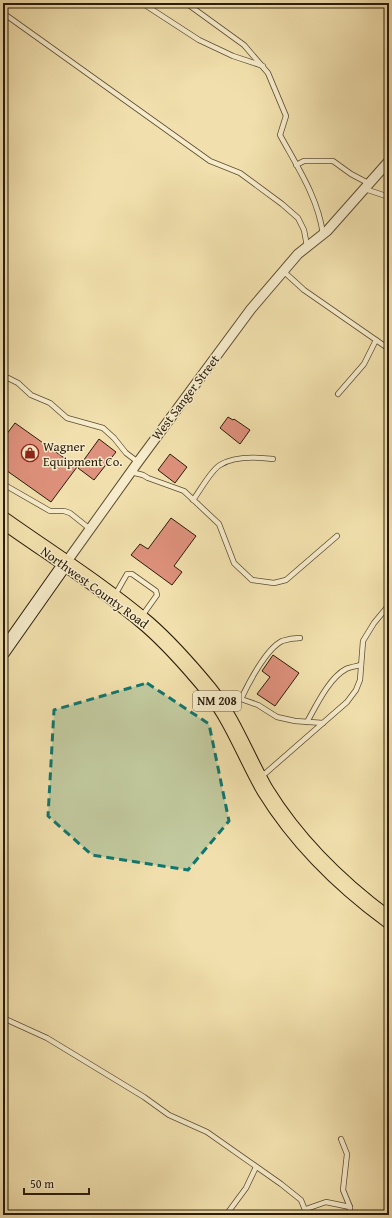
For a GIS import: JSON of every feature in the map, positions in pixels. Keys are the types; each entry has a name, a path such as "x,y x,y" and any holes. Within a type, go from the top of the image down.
{"highway":[{"name":"Northwest County Road","path":"3,520 113,598 140,619 169,645 210,692 222,709 259,778 277,808 296,835 324,866 389,920"}],"main road":[{"name":"West Sanger Street","path":"3,652 65,564"}],"street":[{"name":"West Sanger Street","path":"65,564 138,462 251,309 282,270 307,246 323,234 389,161"}],"lane":[{"path":"142,3 199,40 233,56 263,66"},
{"path":"186,3 244,45 268,73 286,116 280,135 315,200 320,214 323,234"},
{"path":"3,13 210,161 240,173 282,204 298,218 304,230 307,246"},
{"path":"296,165 304,161 333,161 367,186 389,197"},
{"path":"282,270 304,290 389,349"},
{"path":"338,394 364,364 376,340"},
{"path":"3,378 8,378 18,383 31,394 50,403 67,418 102,428 114,438 126,453 138,462"},
{"path":"193,500 219,465 236,459 258,457 273,459"},
{"path":"131,472 143,475 184,491 219,524 234,563 252,580 274,583 286,580 337,536"},
{"path":"3,484 50,511 64,511 70,513 90,529"},
{"path":"113,598 127,574 132,574 156,591 157,595 140,619"},
{"path":"259,778 347,702 356,690 360,680 363,641 374,622 389,605"},
{"path":"222,709 241,699 257,668 280,642 292,638 300,638"},
{"path":"307,722 322,696 334,680 346,669 361,665"},
{"path":"241,699 258,705 277,717 323,723"},
{"path":"3,1018 47,1038 144,1097 169,1114 206,1132 301,1200 307,1215"},
{"path":"341,1138 347,1154 343,1190 350,1207 350,1215"},
{"path":"226,1215 246,1188 256,1167"},
{"path":"306,1210 326,1202 350,1207"}],"highlighted area":[{"path":"147,683 209,724 229,821 188,870 92,855 48,816 54,710"}],"building":[{"path":"228,417 233,420 234,419 250,430 240,444 220,428"},
{"name":"Wagner Equipment Co.","path":"15,423 77,467 51,502 3,468 3,439"},
{"name":"Wagner Equipment Co.","path":"99,439 116,452 94,480 78,468"},
{"path":"170,454 187,467 175,483 158,470"},
{"path":"171,518 196,536 174,566 182,572 172,585 131,555 140,544 148,549"},
{"path":"273,655 299,673 275,706 257,694 270,677 262,671"}],"place":[{"name":"Wagner Equipment Co.","path":"30,453"}]}
